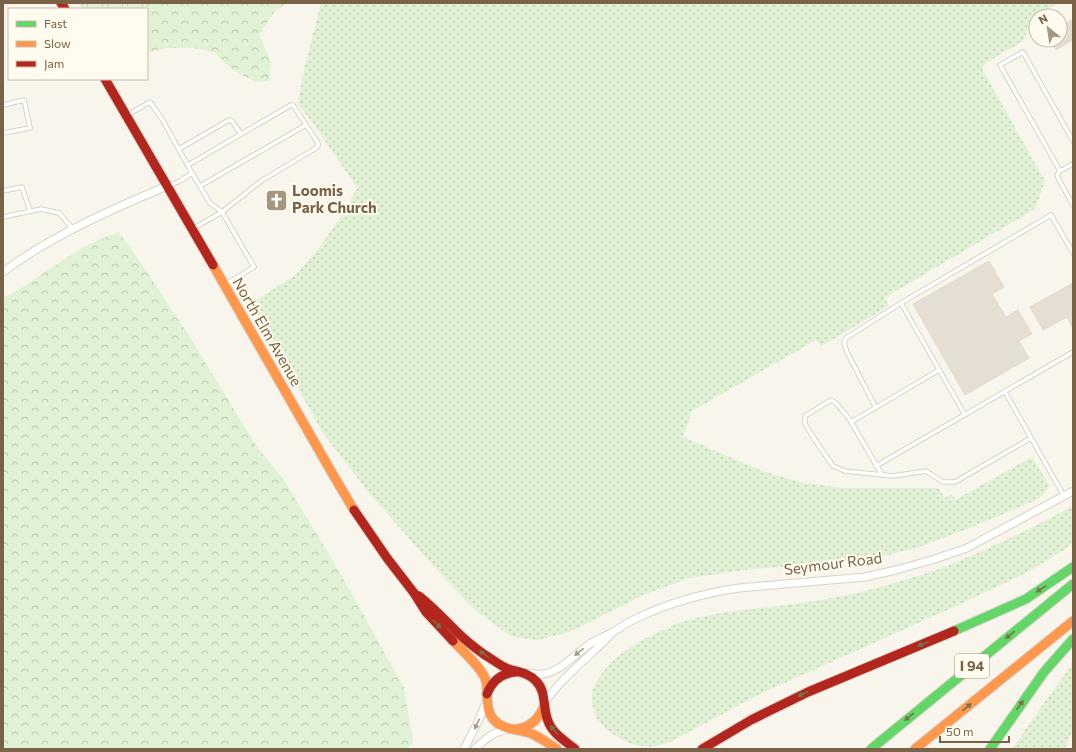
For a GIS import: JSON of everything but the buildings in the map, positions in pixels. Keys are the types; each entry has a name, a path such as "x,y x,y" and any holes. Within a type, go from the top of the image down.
{"main road":[{"name":"North Elm Avenue","path":"106,80 343,492 366,528 414,593 430,618 470,657 480,669 486,679 488,709 492,718 501,725 511,729 533,734 557,749"},
{"path":"702,749 751,720 808,692 1014,604 1038,591 1073,567"},
{"name":"I 94","path":"871,749 1073,584"},
{"name":"North Elm Avenue","path":"414,593 432,606 476,648 494,661 506,668 529,675 537,681 543,691 545,713 550,726 559,736 575,749"},
{"name":"I 94","path":"915,749 1073,621"},
{"path":"990,749 1044,672 1073,639"},
{"path":"487,698 490,687 497,678 507,673 518,672"},
{"name":"Seymour Road","path":"511,729 522,729 532,724 540,717 544,704"}],"street":[{"path":"3,272 26,256 73,229 167,186"},
{"name":"Seymour Road","path":"518,672 541,674 550,672 561,666 597,639 636,619 683,600 728,589 865,577 935,559 967,548 1073,491"},
{"name":"Seymour Road","path":"544,704 562,681 601,645 612,632"},
{"path":"464,749 479,720 487,698"},
{"path":"474,749 489,736 511,729"}],"lane":[{"path":"1060,171 1000,65 1023,52 1073,141"},
{"path":"3,106 24,100 30,128 3,133"},
{"path":"126,116 150,102 162,119 210,203 222,212 254,267 225,285"},
{"path":"188,165 291,105 293,105 318,143 316,148 261,181 222,212 192,229"},
{"path":"179,149 229,120 232,121 241,134"},
{"path":"200,186 306,125"},
{"path":"1073,164 1060,171 1057,175 1073,205"},
{"path":"167,186 180,181 192,173"},
{"path":"3,191 22,187 30,211"},
{"path":"3,218 40,208 59,213 73,229"},
{"path":"876,408 847,352 844,343 846,338 901,303 1051,215 1073,253"},
{"path":"901,303 965,415"},
{"path":"876,466 1073,352"},
{"path":"851,422 939,370"},
{"path":"1004,392 1064,496"},
{"path":"882,474 851,422 837,404 831,400 805,416 805,424 818,446 833,466 845,471 893,476 926,471 942,482 955,482 1030,438"}],"green space":[{"path":"78,3 287,3 274,12 259,35 271,62 269,81 255,82 234,71 214,52 194,48 166,48 148,53 148,8 81,8"},
{"path":"321,3 1058,3 1050,8 1028,8 1028,30 1023,41 986,63 982,69 1045,181 1035,209 884,298 889,306 830,341 821,346 816,340 692,411 683,437 762,471 799,482 842,488 938,488 945,498 952,494 955,500 1032,457 1049,485 1045,493 1036,500 977,525 916,548 871,559 745,570 689,578 643,595 569,632 538,640 512,637 476,611 444,578 371,495 322,432 252,303 295,275 317,251 348,206 357,188 313,123 298,104 304,70"},
{"path":"118,232 133,251 188,334 257,447 284,480 339,571 404,688 413,741 408,749 3,749 3,298 18,290 85,246"},
{"path":"1073,506 1073,544 1033,569 954,607 762,693 670,742 656,746 643,746 625,741 600,723 595,715 592,703 594,686 605,670 622,653 650,636 676,624 704,616 840,596 906,580 945,567 991,547"},
{"path":"1073,664 1073,729 1065,749 1012,749 1056,686"}],"traffic: fast":[{"path":"954,631 1026,599 1073,567"},
{"path":"871,749 1073,584"},
{"path":"990,749 1044,672 1073,639"}],"traffic: slow":[{"path":"213,265 354,510"},
{"path":"915,749 1073,621"},
{"path":"453,641 472,660 484,676 487,686 489,711 494,720 506,728 525,731 534,735 557,749"},
{"path":"517,729 534,722 540,715 544,706"}],"traffic: jam":[{"path":"61,3 64,8"},
{"path":"106,80 213,265"},
{"path":"354,510 426,612 453,641"},
{"path":"419,596 463,638 481,652 506,668 526,674 533,678 539,685 543,694 549,723 558,736 575,749"},
{"path":"702,749 751,720 808,692 954,631"},
{"path":"487,694 498,678 506,674 516,672"}],"place":[{"name":"Loomis Park Church","path":"277,200"}]}
